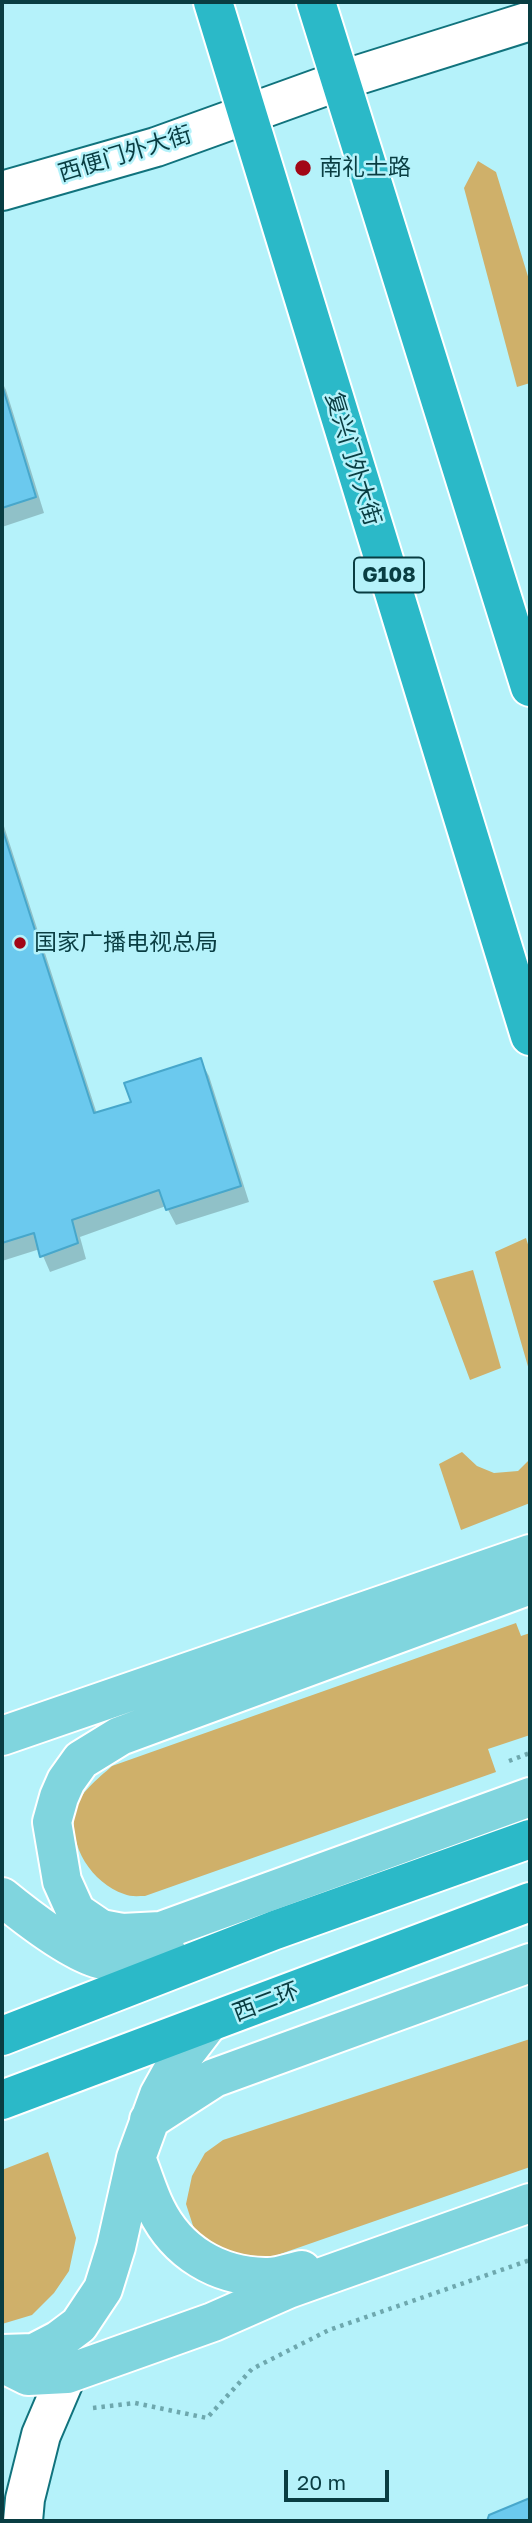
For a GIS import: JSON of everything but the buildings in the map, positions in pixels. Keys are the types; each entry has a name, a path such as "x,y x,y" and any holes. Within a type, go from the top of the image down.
{"highway":[{"name":"复兴门外大街","path":"213,2 530,1036"},
{"path":"316,2 530,687"},
{"path":"2,2036 275,1930 530,1839"},
{"name":"西二环","path":"2,2101 530,1902"}],"main road":[{"path":"2,1736 530,1553"},
{"path":"530,1585 120,1736 81,1760 66,1781 52,1822 62,1881 76,1912 101,1929 122,1933 161,1931 530,1797"},
{"path":"2,1897 43,1928 89,1955 104,1960 184,1951 275,1930"},
{"path":"149,2120 214,2078 530,1963"},
{"path":"2,2354 34,2353 59,2340 79,2325 103,2288 136,2158 149,2120 174,2068 207,2025"},
{"path":"136,2158 156,2208 171,2233 191,2253 228,2272 267,2278 304,2269 530,2186"},
{"path":"2,2363 28,2376 67,2374 213,2322 288,2289 530,2203"}],"street":[{"path":"342,80 530,21"},
{"name":"西便门外大街","path":"2,191 156,147 342,80"},
{"path":"23,2521 25,2499 41,2435 67,2374"}],"path":[{"path":"509,1761 530,1753"},
{"path":"50,2413 135,2403 207,2418 252,2369 329,2330 530,2260"}],"shaded area":[{"path":"478,161 496,172 530,283 530,383 517,387 464,188"},
{"path":"526,1238 530,1251 529,1370 495,1252"},
{"path":"473,1270 501,1368 470,1380 433,1281"},
{"path":"462,1452 477,1466 494,1473 518,1471 530,1459 530,1503 461,1530 439,1464"},
{"path":"516,1623 521,1636 530,1633 530,1735 488,1749 496,1772 145,1896 129,1896 112,1889 85,1862 75,1838 75,1812 80,1798 112,1766"},
{"path":"530,2039 530,2167 263,2260 238,2262 196,2235 186,2204 192,2176 205,2153 223,2140"},
{"path":"48,2152 76,2238 69,2271 54,2293 32,2315 2,2324 2,2170"}],"place":[{"name":"南礼士路","path":"303,168"},
{"name":"国家广播电视总局","path":"20,943"}]}
